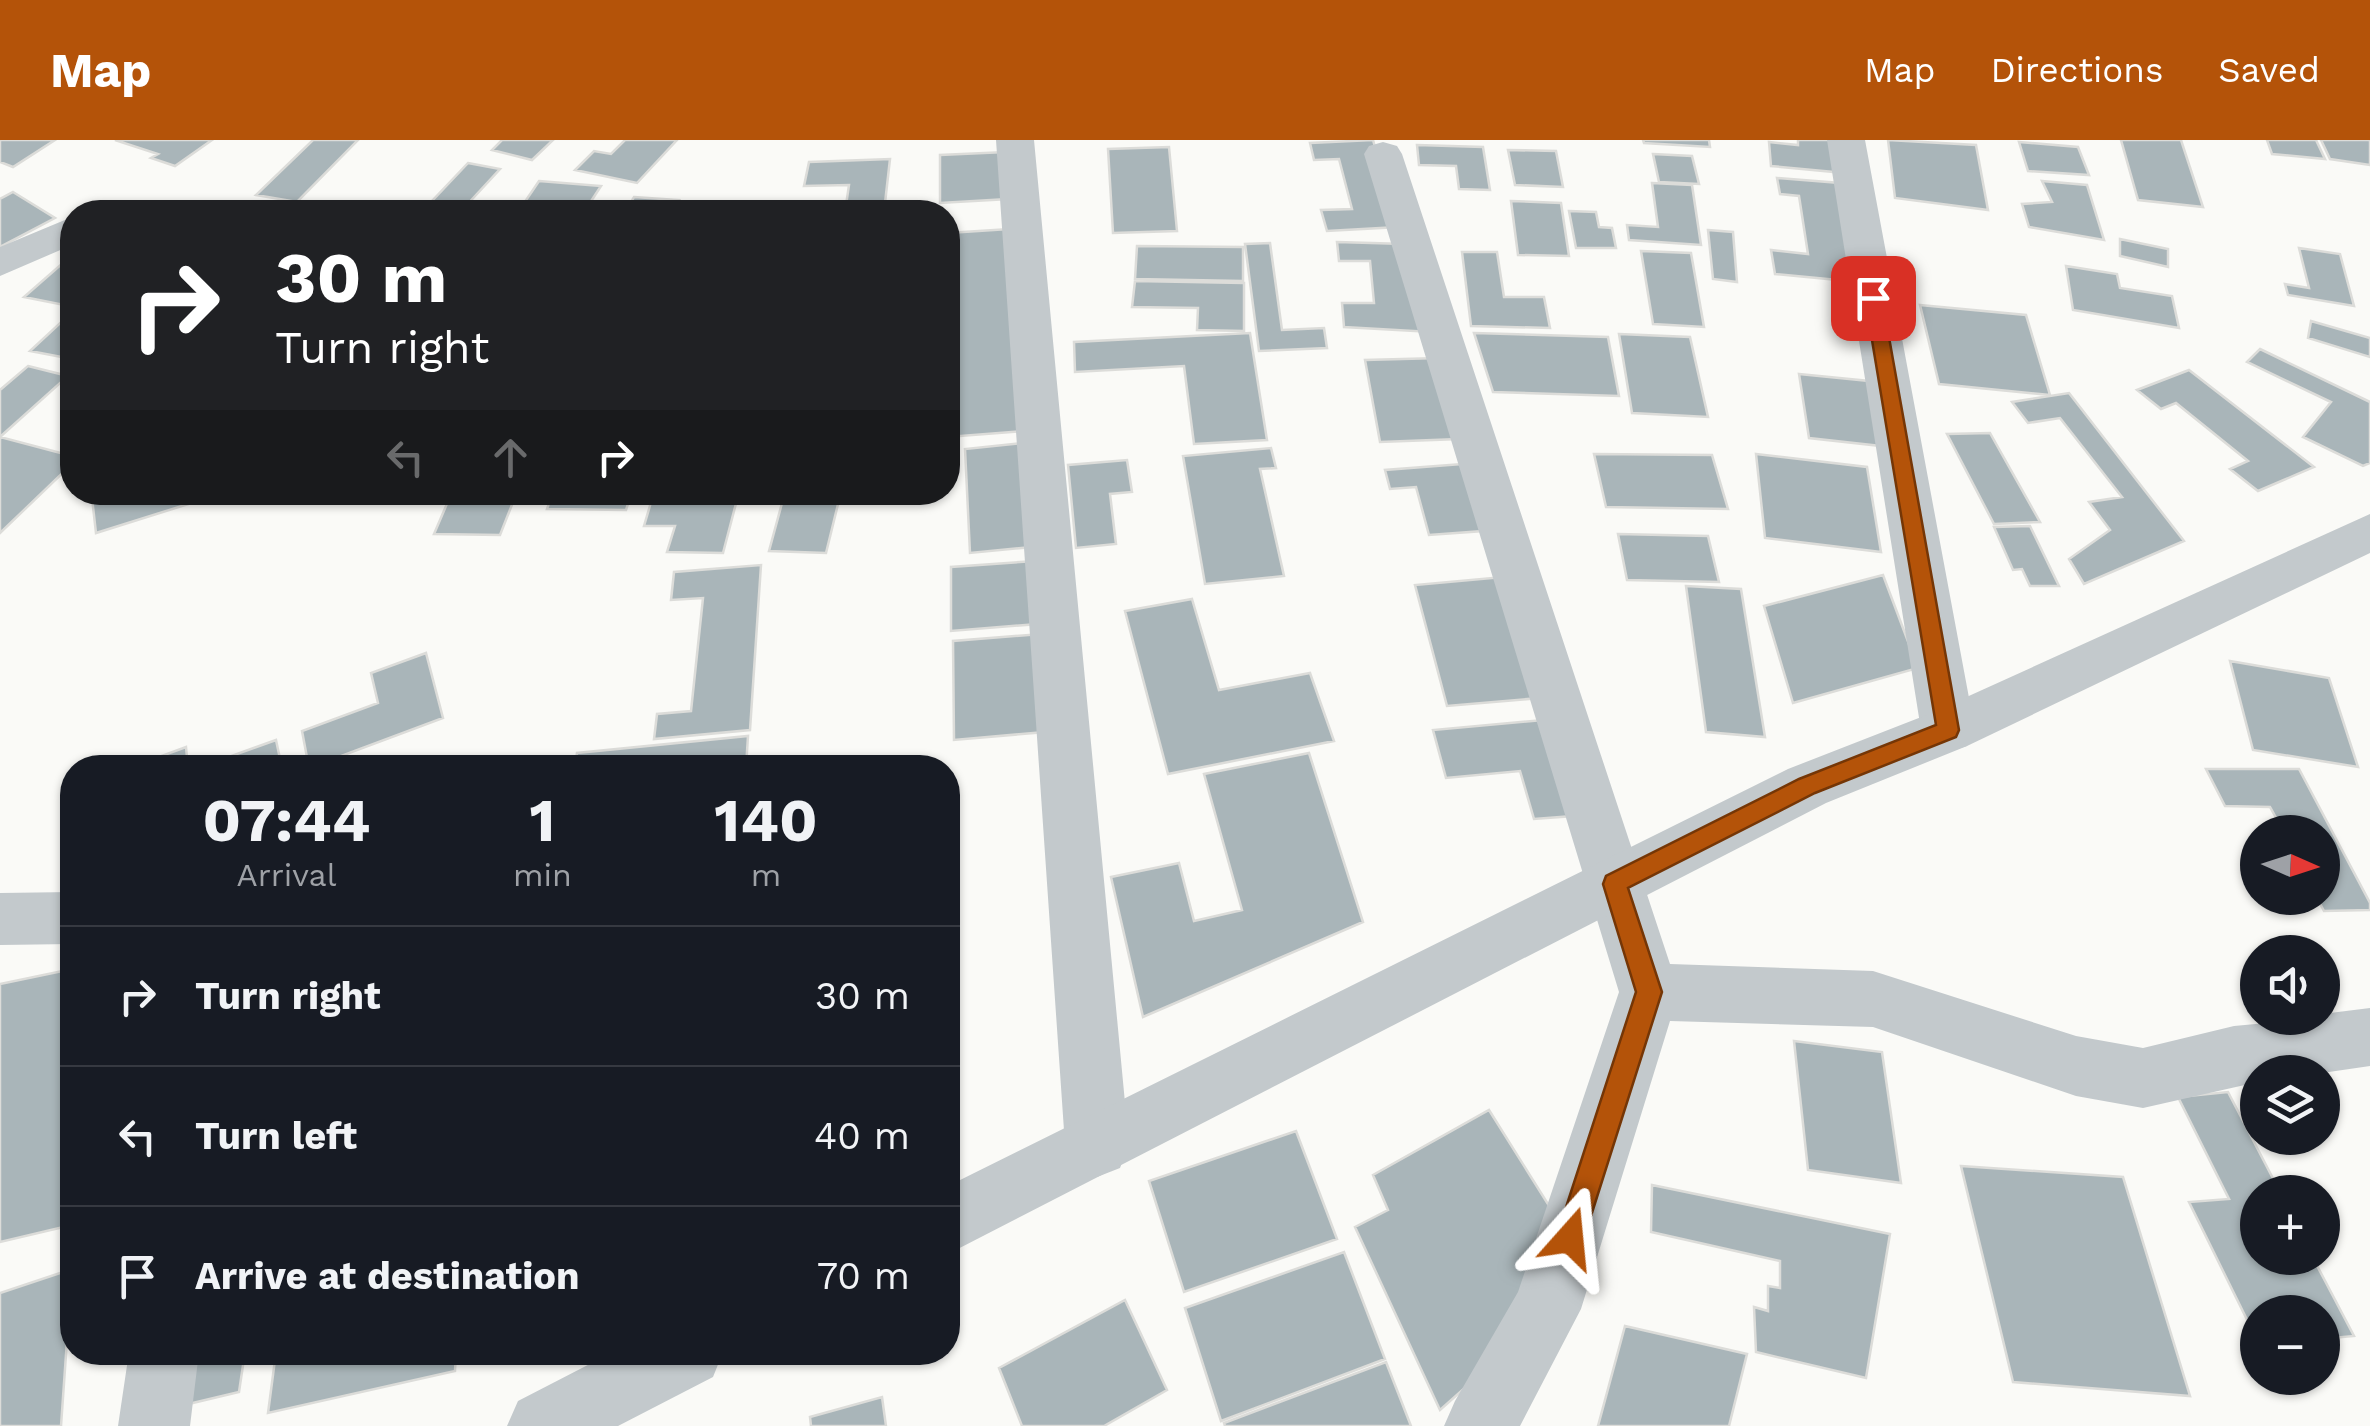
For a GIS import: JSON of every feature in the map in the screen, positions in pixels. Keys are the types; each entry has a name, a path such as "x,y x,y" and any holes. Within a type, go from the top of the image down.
{"street":[{"path":"1015,140 1098,1145"},
{"path":"1846,140 1948,730"},
{"path":"1383,154 1649,992 1548,1309 1480,1426"},
{"path":"0,263 60,236"},
{"path":"960,1215 1807,786 1948,730 2370,532"},
{"path":"0,919 60,918"},
{"path":"1649,992 1873,999 2076,1066 2143,1078 2234,1056 2370,1037"},
{"path":"154,1426 162,1365"},
{"path":"543,1426 663,1365"}],"building":[{"path":"0,140 55,140 13,167 0,162"},
{"path":"115,140 212,140 175,166 151,158 158,154"},
{"path":"313,140 358,140 299,200 256,195"},
{"path":"502,140 553,140 532,160 492,150"},
{"path":"625,140 677,140 637,183 575,170 594,151 611,154"},
{"path":"1373,140 1398,227 1327,231 1321,210 1352,209 1339,159 1314,160 1310,143"},
{"path":"1643,140 1709,140 1710,147 1644,143"},
{"path":"1798,140 1840,140 1845,173 1771,166 1769,142 1798,145"},
{"path":"1888,140 1976,145 1988,210 1895,198"},
{"path":"2121,140 2181,140 2203,207 2138,200"},
{"path":"2267,140 2316,140 2325,159 2272,154"},
{"path":"2321,140 2370,140 2370,165 2330,159"},
{"path":"2019,142 2078,147 2089,175 2028,171"},
{"path":"1417,145 1483,147 1490,190 1459,189 1456,166 1419,165"},
{"path":"1169,147 1177,231 1113,233 1108,149"},
{"path":"1508,150 1556,151 1563,187 1515,185"},
{"path":"1006,152 1008,199 940,200 940,155"},
{"path":"1653,154 1692,156 1699,184 1659,182"},
{"path":"890,159 885,200 847,200 849,185 804,186 809,162"},
{"path":"468,163 500,169 471,200 433,200"},
{"path":"1777,178 1840,183 1859,282 1775,274 1771,250 1808,254 1799,196 1780,194"},
{"path":"539,181 601,186 592,200 526,200"},
{"path":"2042,181 2087,185 2104,240 2029,227 2022,204 2052,202"},
{"path":"1652,183 1692,185 1701,245 1629,240 1627,225 1658,227"},
{"path":"13,192 55,218 0,247 0,199"},
{"path":"634,197 679,200 632,200"},
{"path":"1511,201 1561,203 1569,256 1518,255"},
{"path":"1569,211 1596,212 1599,227 1612,228 1616,248 1576,248"},
{"path":"1009,229 1023,431 960,436 960,232"},
{"path":"1708,230 1733,232 1737,282 1713,279"},
{"path":"2120,239 2168,249 2168,267 2120,256"},
{"path":"1337,242 1405,244 1431,332 1344,327 1342,303 1374,303 1370,261 1339,261"},
{"path":"1270,243 1282,330 1324,328 1327,348 1259,351 1245,244"},
{"path":"1137,246 1243,247 1243,281 1135,279"},
{"path":"2299,248 2340,254 2354,306 2288,295 2285,284 2309,288"},
{"path":"1641,251 1691,253 1704,327 1653,324"},
{"path":"1462,252 1497,252 1504,297 1544,297 1550,328 1471,326"},
{"path":"60,266 60,304 24,297"},
{"path":"2066,266 2117,274 2120,288 2172,296 2179,328 2073,310"},
{"path":"1135,281 1244,283 1244,331 1197,330 1198,308 1132,307"},
{"path":"1920,305 2026,315 2050,395 1939,384"},
{"path":"2311,321 2370,338 2370,357 2308,338"},
{"path":"60,323 60,357 30,351"},
{"path":"1250,333 1267,440 1194,444 1184,366 1075,372 1074,342"},
{"path":"1474,333 1608,337 1619,396 1493,392"},
{"path":"1619,334 1690,337 1708,417 1632,413"},
{"path":"2260,349 2370,402 2370,463 2363,466 2303,437 2331,402 2247,362"},
{"path":"1440,358 1459,439 1380,442 1365,360"},
{"path":"28,366 60,374 60,383 0,437 0,390"},
{"path":"2189,370 2314,467 2258,491 2230,469 2248,461 2176,403 2161,409 2137,390"},
{"path":"1799,374 1869,381 1881,446 1809,438"},
{"path":"2069,393 2184,541 2084,584 2069,559 2110,530 2089,502 2122,497 2060,418 2028,423 2012,402"},
{"path":"1990,433 2040,522 1994,524 1947,434"},
{"path":"0,437 60,453 60,476 0,533"},
{"path":"1023,443 1032,547 970,553 965,449"},
{"path":"1271,448 1276,468 1260,469 1284,576 1205,584 1183,456"},
{"path":"1594,454 1712,455 1728,509 1606,507"},
{"path":"1756,454 1867,467 1881,552 1765,538"},
{"path":"1127,460 1132,492 1110,494 1116,544 1076,548 1068,465"},
{"path":"1462,464 1483,531 1429,535 1416,487 1390,489 1385,470"},
{"path":"93,505 185,505 96,533"},
{"path":"446,505 512,505 500,535 434,534"},
{"path":"548,505 628,505 626,510 547,509"},
{"path":"650,505 736,505 723,553 667,552 675,526 644,526"},
{"path":"781,505 838,505 826,553 769,551"},
{"path":"2030,526 2059,586 2030,586 2022,569 2013,570 1994,527"},
{"path":"1618,534 1708,536 1719,582 1627,580"},
{"path":"1035,561 1038,624 951,631 951,567"},
{"path":"761,565 750,730 654,739 657,714 691,711 703,598 671,600 674,572"},
{"path":"1883,575 1918,668 1793,703 1764,606"},
{"path":"1503,577 1540,698 1447,706 1415,585"},
{"path":"1686,586 1741,589 1765,737 1706,732"},
{"path":"1192,599 1219,690 1310,673 1334,741 1168,774 1125,611"},
{"path":"1041,634 1045,732 954,740 953,641"},
{"path":"426,653 443,718 344,755 307,755 302,731 378,703 371,673"},
{"path":"2230,661 2329,678 2358,767 2253,750"},
{"path":"1543,720 1573,816 1534,819 1520,771 1446,778 1433,730"},
{"path":"748,736 747,755 577,753"},
{"path":"276,740 279,755 234,755"},
{"path":"186,747 187,755 164,755"},
{"path":"1309,753 1363,922 1143,1017 1111,877 1179,863 1194,921 1242,910 1204,774"},
{"path":"2206,769 2299,769 2323,815 2274,815 2270,807 2225,806"},
{"path":"2340,846 2370,903 2370,910 2340,911"},
{"path":"60,972 60,1228 0,1242 0,984"},
{"path":"1794,1041 1882,1052 1901,1183 1808,1170"},
{"path":"2228,1092 2240,1115 2240,1155 2261,1155 2271,1175 2240,1175 2240,1275 2322,1275 2332,1295 2240,1295 2240,1305 2189,1202 2229,1199 2178,1097"},
{"path":"1489,1110 1558,1220 1476,1378 1440,1410 1355,1227 1388,1210 1373,1175"},
{"path":"1296,1131 1337,1239 1184,1292 1149,1181"},
{"path":"1961,1166 2123,1177 2190,1396 2013,1382"},
{"path":"1652,1185 1890,1234 1866,1378 1756,1352 1754,1307 1768,1311 1768,1286 1780,1288 1780,1261 1651,1232"},
{"path":"1344,1252 1385,1359 1221,1421 1185,1308"},
{"path":"60,1273 60,1365 65,1365 61,1426 0,1426 0,1293"},
{"path":"1125,1300 1167,1390 1104,1426 1022,1426 999,1368"},
{"path":"2340,1309 2354,1336 2340,1337"},
{"path":"1625,1326 1747,1354 1729,1426 1598,1426"},
{"path":"1386,1362 1411,1426 1225,1426 1224,1423"},
{"path":"187,1365 243,1365 239,1392 180,1406"},
{"path":"274,1365 455,1365 455,1371 268,1413"},
{"path":"882,1397 886,1426 811,1426 810,1417"}],"route":[{"path":"1570,1238 1649,992 1614,884 1807,786 1948,730 1873,298"}]}
